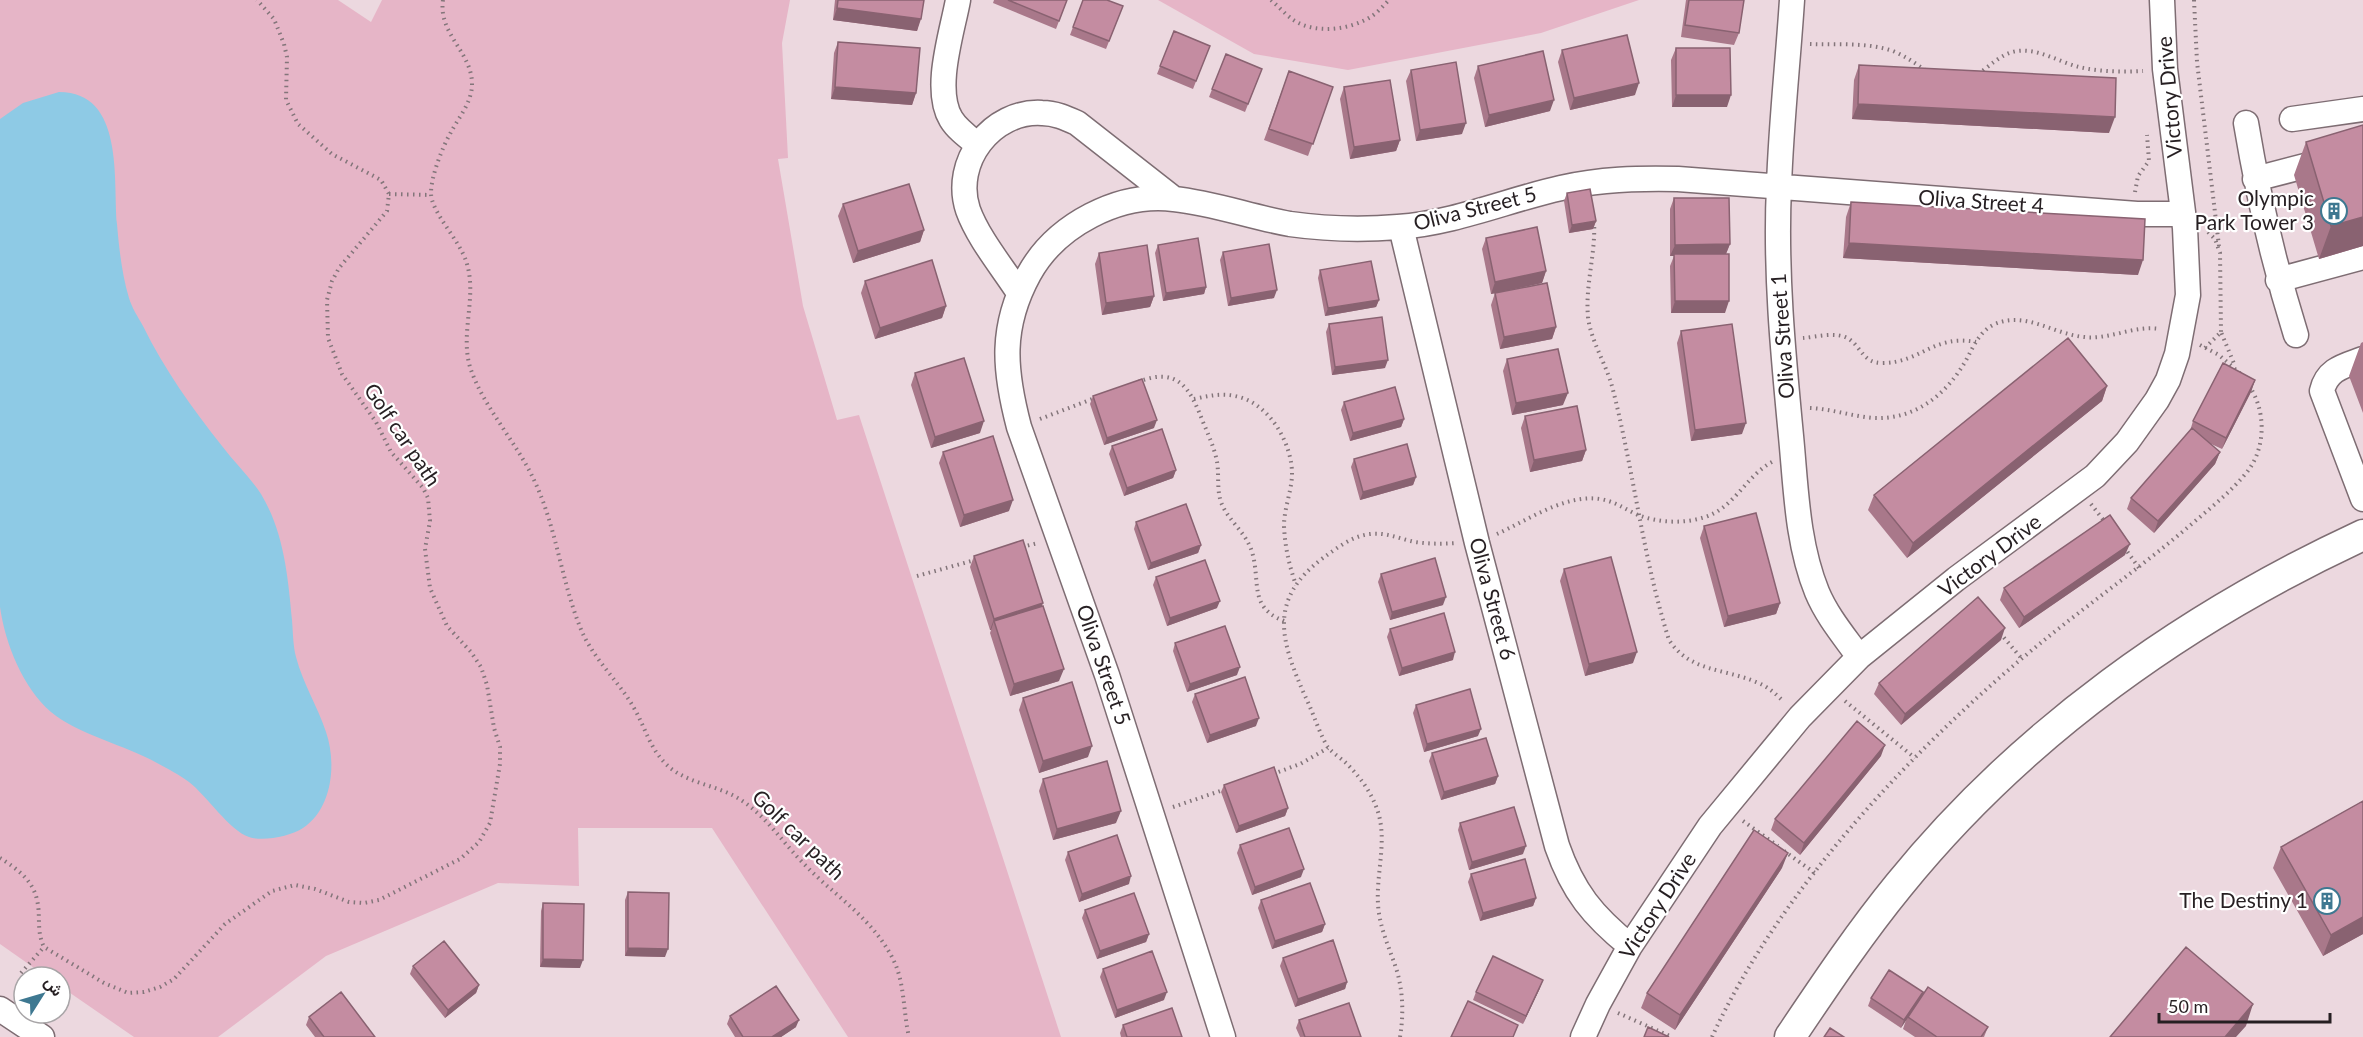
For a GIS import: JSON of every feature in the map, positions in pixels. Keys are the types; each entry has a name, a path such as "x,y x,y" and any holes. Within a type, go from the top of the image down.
{"main road":[{"path":"1790,1037 1840,962 1899,884 1965,812 2036,745 2111,683 2191,627 2312,559 2363,535"}],"street":[{"path":"958,0 942,87 944,103 951,119 978,145"},
{"name":"Oliva Street 1","path":"1792,0 1779,187 1778,268 1781,340 1800,529 1810,572 1828,614 1859,657"},
{"name":"Victory Drive","path":"1583,1037 1598,1004 1630,946 1710,825 1800,717 1859,657 1956,579 2080,489 2110,462 2153,408 2168,380 2179,345 2188,295 2184,221 2165,69 2162,0"},
{"path":"2292,118 2363,109"},
{"name":"Oliva Street 5","path":"1019,293 975,225 964,193 969,159 990,130 1005,120 1023,114 1042,112 1077,123 1174,199"},
{"path":"2246,123 2255,179 2278,280 2296,335"},
{"path":"2255,179 2363,151"},
{"name":"Oliva Street 5","path":"1223,1037 1152,814 1020,427 1007,373 1006,345 1010,318 1019,293 1034,264 1056,240 1081,220 1121,204 1142,200 1174,199 1299,225 1364,229 1401,227 1481,211 1536,194 1592,182 1634,178 1678,179 1779,187"},
{"name":"Oliva Street 4","path":"1779,187 2137,214 2184,221"},
{"name":"Oliva Street 6","path":"1401,227 1477,543 1557,846 1564,867 1587,906 1630,946"},
{"path":"2278,280 2363,257"},
{"path":"2359,480 2322,391 2329,373 2363,359"},
{"path":"0,1009 42,1037"}],"path":[{"path":"257,0 274,19 284,44 287,57 286,100 298,123 332,154 381,180 389,194 431,195 441,155 449,135 465,109 472,89 471,69 450,37 443,21 442,0"},
{"path":"1271,0 1293,20 1311,28 1333,29 1354,25 1373,16 1389,0"},
{"path":"2194,0 2197,62 2219,246 2222,332 2235,367"},
{"path":"1789,43 1884,48 1896,52 1927,71"},
{"path":"1975,76 2005,55 2018,51 2034,52 2097,70 2165,69"},
{"path":"2140,60 2141,82"},
{"path":"2137,214 2135,185 2138,176 2147,166 2150,156 2146,124"},
{"path":"1592,182 1594,229 1588,319 1614,391 1638,515 1665,629 1675,650 1692,662 1764,686 1800,717"},
{"name":"Golf car path","path":"44,947 104,983 128,993 144,992 174,979 225,924 272,891 284,887 306,886 349,902 380,900 460,859 479,842 490,824 500,764 500,747 481,667 471,652 447,626 430,588 425,549 430,521 428,498 423,488 391,452 376,422 342,374 328,338 327,300 332,281 339,268 387,211 389,194"},
{"name":"Golf car path","path":"431,195 466,260 471,281 466,349 471,371 534,478 581,631 596,657 636,710 652,749 668,766 687,778 733,794 756,810 818,879 841,896 871,924 893,959 901,983 909,1037"},
{"path":"2184,221 2212,235 2219,246"},
{"path":"2205,348 2222,332"},
{"path":"1781,340 1842,336 1854,344 1863,356 1881,363 1904,360 1950,340 1976,342"},
{"path":"1130,385 1152,376 1162,376 1181,383 1194,399 1216,456 1221,500 1225,510 1245,536 1253,555 1260,602 1266,611 1284,621"},
{"path":"1194,399 1222,394 1248,399 1269,416 1285,442 1290,455 1292,475 1284,522 1285,542 1296,585"},
{"path":"1020,427 1097,398"},
{"path":"1400,1037 1403,1022 1400,986 1382,929 1378,908 1377,887 1382,829 1378,810 1360,778 1328,747 1287,653 1284,621 1290,594 1296,585 1311,567 1339,546 1369,534 1384,534 1428,544 1477,543 1556,506 1587,498 1615,503 1638,515 1676,522 1707,517 1720,510 1770,463 1793,457"},
{"path":"2080,489 2106,524"},
{"path":"1016,549 1059,537"},
{"path":"2120,542 2139,567"},
{"path":"917,576 983,558"},
{"path":"2000,632 2022,659"},
{"path":"1828,687 1915,758"},
{"path":"1266,776 1300,764 1328,747"},
{"path":"1152,814 1232,788"},
{"path":"1725,808 1815,873"},
{"path":"0,858 18,870 30,883 37,900 38,931 44,947 28,965"},
{"path":"1598,1004 1672,1037"}],"shaded area":[{"path":"0,0 338,0 371,22 382,0 790,0 782,43 788,158 778,159 803,306 837,420 859,415 1061,1037 848,1037 712,828 578,828 579,886 498,883 326,956 218,1037 134,1037 72,994 72,965 30,965 0,944"},
{"path":"1158,0 1639,0 1541,33 1348,70 1254,54"}],"water":[{"path":"59,92 80,96 95,107 105,122 114,163 121,261 133,309 179,388 261,494 280,539 284,555 296,657 326,732 331,758 330,785 326,798 313,820 303,828 291,833 262,839 249,837 234,828 196,788 182,777 145,757 61,720 32,691 17,664 6,635 0,607 0,119 23,103"}],"building":[{"path":"838,0 924,0 921,19 837,8"},
{"path":"1008,0 1067,0 1059,21"},
{"path":"1083,0 1107,0 1123,6 1109,41 1073,27"},
{"path":"1689,0 1744,0 1739,33 1685,25"},
{"path":"1174,31 1210,46 1196,81 1160,66"},
{"path":"1627,35 1639,83 1574,98 1562,50"},
{"path":"838,42 920,48 916,93 835,87"},
{"path":"1676,48 1730,48 1731,95 1676,95"},
{"path":"1543,51 1554,100 1489,115 1478,66"},
{"path":"1226,54 1262,69 1248,104 1212,89"},
{"path":"1456,62 1466,123 1420,130 1411,70"},
{"path":"1859,65 2116,78 2115,117 1858,104"},
{"path":"1289,71 1333,87 1313,144 1269,129"},
{"path":"1390,80 1400,140 1354,147 1344,87"},
{"path":"2363,125 2363,217 2331,226 2306,142"},
{"path":"909,184 924,230 858,251 843,204"},
{"path":"1590,189 1596,221 1572,225 1567,193"},
{"path":"1674,198 1729,198 1730,244 1675,245"},
{"path":"1851,202 2145,219 2143,260 1849,243"},
{"path":"1537,227 1546,271 1495,282 1486,238"},
{"path":"1198,238 1206,287 1166,293 1158,245"},
{"path":"1269,244 1277,290 1231,298 1223,252"},
{"path":"1147,245 1154,296 1106,303 1099,253"},
{"path":"1674,254 1729,254 1729,301 1675,301"},
{"path":"932,260 946,306 880,328 865,281"},
{"path":"1371,261 1379,300 1328,308 1320,270"},
{"path":"1547,283 1556,327 1504,337 1495,293"},
{"path":"1382,317 1388,360 1335,367 1329,324"},
{"path":"1732,324 1746,423 1695,430 1681,331"},
{"path":"2068,338 2107,386 1913,543 1874,495"},
{"path":"1558,349 1568,393 1516,403 1507,359"},
{"path":"964,358 984,421 935,437 915,373"},
{"path":"2223,363 2255,380 2226,438 2193,421"},
{"path":"1142,379 1157,420 1107,438 1093,396"},
{"path":"1395,387 1404,419 1353,433 1344,402"},
{"path":"1577,406 1586,450 1534,460 1525,416"},
{"path":"2192,428 2220,452 2158,521 2131,498"},
{"path":"1162,429 1176,470 1127,488 1112,446"},
{"path":"993,436 1013,500 964,515 943,452"},
{"path":"1407,444 1416,477 1363,492 1354,459"},
{"path":"1186,504 1201,545 1151,563 1136,522"},
{"path":"1756,513 1780,603 1728,616 1704,526"},
{"path":"2110,515 2130,544 2024,617 2004,588"},
{"path":"1023,540 1043,603 994,619 974,556"},
{"path":"1611,557 1637,652 1589,664 1564,569"},
{"path":"1435,558 1446,597 1392,612 1381,574"},
{"path":"1205,560 1220,601 1170,618 1156,577"},
{"path":"1978,597 2005,628 1905,714 1879,683"},
{"path":"1043,606 1064,669 1014,684 994,621"},
{"path":"1444,613 1455,652 1402,668 1390,629"},
{"path":"1225,626 1240,667 1190,684 1175,643"},
{"path":"1245,677 1259,718 1210,735 1195,694"},
{"path":"1072,682 1092,746 1043,761 1023,698"},
{"path":"1470,689 1481,729 1427,744 1416,705"},
{"path":"1857,721 1885,745 1804,843 1775,819"},
{"path":"1486,738 1498,776 1444,792 1432,753"},
{"path":"1107,761 1121,811 1057,829 1043,779"},
{"path":"1274,767 1288,808 1239,826 1224,785"},
{"name":"The Destiny 1","path":"2363,801 2363,917 2331,935 2281,847"},
{"path":"1514,807 1526,846 1472,862 1460,823"},
{"path":"1289,828 1304,869 1255,887 1240,845"},
{"path":"1754,830 1788,853 1680,1015 1647,993"},
{"path":"1117,835 1131,876 1082,894 1068,852"},
{"path":"1525,859 1536,898 1483,913 1471,874"},
{"path":"1310,883 1325,924 1275,941 1261,900"},
{"path":"628,892 669,893 668,949 628,948"},
{"path":"1134,893 1149,934 1100,951 1085,910"},
{"path":"543,903 584,904 583,960 543,959"},
{"path":"1333,940 1347,982 1298,999 1283,958"},
{"path":"444,941 479,985 448,1010 413,966"},
{"path":"2186,947 2253,1004 2225,1037 2110,1037"},
{"path":"1152,951 1167,992 1117,1010 1103,969"},
{"path":"1493,956 1543,980 1526,1016 1476,992"},
{"path":"1889,970 1923,992 1904,1020 1871,998"},
{"path":"776,986 799,1020 772,1037 743,1037 730,1016"},
{"path":"1928,987 1988,1027 1981,1037 1937,1037 1908,1017"},
{"path":"341,992 375,1037 324,1037 309,1017"},
{"path":"1468,1001 1518,1025 1513,1037 1451,1037"},
{"path":"1349,1003 1361,1037 1305,1037 1299,1020"},
{"path":"1172,1008 1182,1037 1127,1037 1123,1025"},
{"path":"1648,1027 1669,1037 1644,1037"},
{"path":"1830,1028 1844,1037 1824,1037"}],"place":[{"name":"Olympic Park Tower 3","path":"2334,211"},
{"name":"The Destiny 1","path":"2327,901"}]}
